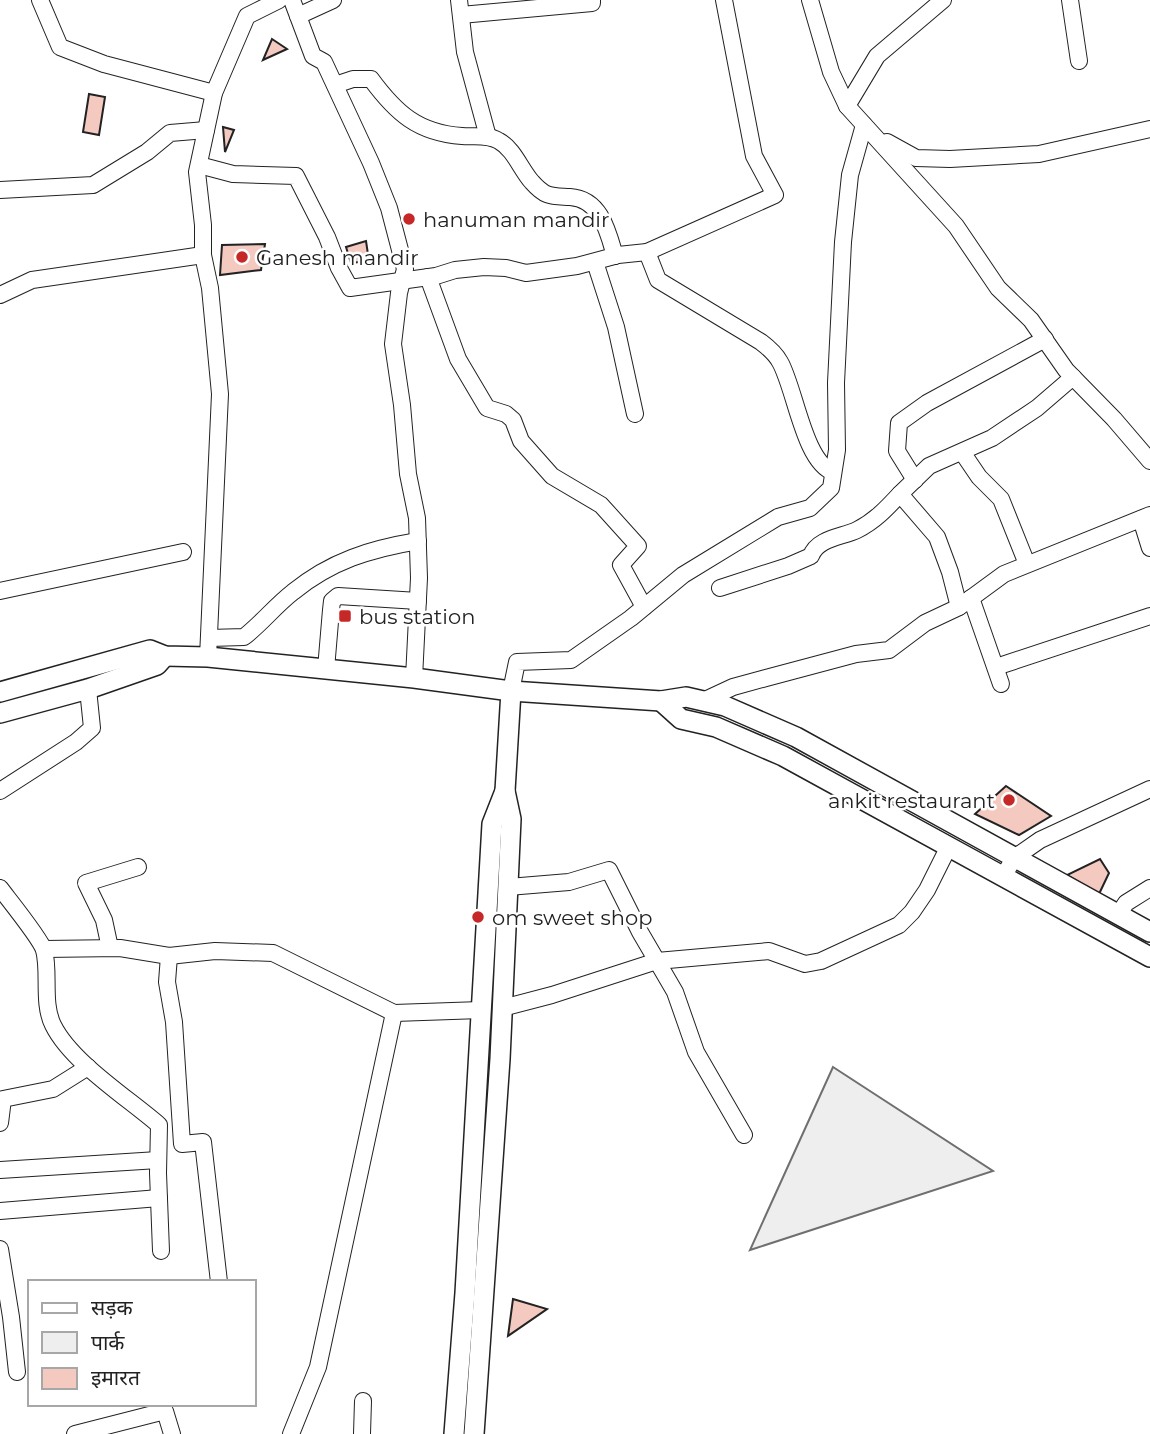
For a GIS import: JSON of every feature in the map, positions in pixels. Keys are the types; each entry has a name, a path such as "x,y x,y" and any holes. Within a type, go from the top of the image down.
{"main road":[{"path":"0,692 150,650 165,656 209,647 326,669 511,691 661,701 686,696 725,706 796,737 1150,932"},
{"path":"0,713 88,690 157,665 165,656"},
{"path":"474,1434 502,1008 511,819 505,791 511,691"},
{"path":"661,701 681,719 716,727 783,756 1150,957"},
{"path":"454,1434 492,824 505,791"},
{"path":"891,814 900,795"}],"street":[{"path":"40,0 60,47 104,64 214,93"},
{"path":"279,0 247,16 214,93 197,172 220,394 209,647 244,636 294,591 331,567 358,554 418,541"},
{"path":"333,0 295,8 313,56 324,62 389,208 405,269 393,344 408,474 418,518 414,678"},
{"path":"488,137 465,52 460,7 592,3 592,0"},
{"path":"199,165 233,174 296,176 350,288 484,267 506,268 526,273 577,267 615,256 647,252 775,195 754,156 724,0"},
{"path":"810,0 831,72 847,106 956,226 998,288 1031,320 1073,377 1150,461"},
{"path":"847,106 877,56 943,0"},
{"path":"1070,0 1079,61"},
{"path":"335,85 353,79 371,79 384,97 403,115 423,128 442,135 488,137 501,141 532,182 552,198 573,197 593,206 601,215 615,256"},
{"path":"869,130 916,158 950,159 1039,154 1150,128"},
{"path":"0,190 93,185 147,152 170,133 206,130"},
{"path":"511,691 517,662 571,660 589,650 683,575 778,516 810,508 831,488 837,450 836,383 843,242 850,176 869,130"},
{"path":"647,252 659,280 773,351 785,373 808,439 822,466 833,472"},
{"path":"0,295 32,280 204,255"},
{"path":"595,262 616,327 635,414"},
{"path":"428,277 458,359 487,408 506,414 513,420 521,441 552,477 601,505 638,546 621,565 644,607"},
{"path":"915,480 897,450 899,423 927,403 1045,339"},
{"path":"720,588 788,566 811,556 819,544 857,530 882,514 929,466 992,438 1037,408 1073,377"},
{"path":"962,452 979,477 1001,499 1027,564"},
{"path":"900,494 937,537 950,572 996,667 1001,684"},
{"path":"703,701 733,687 856,654 889,650 925,623 965,603 1004,574 1145,517 1150,548"},
{"path":"0,591 183,552"},
{"path":"331,567 338,596"},
{"path":"326,669 332,601 338,596 418,601"},
{"path":"996,667 1150,616"},
{"path":"0,791 76,742 92,728 88,690"},
{"path":"1003,877 1014,858 1040,840 1150,789"},
{"path":"502,1008 657,961 769,951 805,964 821,961 900,925 927,890 948,846"},
{"path":"110,948 104,920 86,883 138,867"},
{"path":"508,887 569,882 609,870 675,992 696,1052 744,1135"},
{"path":"0,888 44,949 46,994 52,1025 102,1080 131,1100 159,1125 161,1251"},
{"path":"1118,915 1126,903 1150,888"},
{"path":"44,949 110,948 141,950 169,956 215,951 273,953 394,1013 481,1010"},
{"path":"169,956 167,982 174,1022 182,1144 203,1142 219,1280"},
{"path":"291,1434 318,1367 394,1013"},
{"path":"0,1123 3,1099 53,1089 89,1067"},
{"path":"0,1170 158,1160"},
{"path":"0,1212 159,1198"},
{"path":"0,1249 7,1345 17,1372"},
{"path":"362,1434 363,1401"},
{"path":"75,1434 165,1411 172,1434"}],"green space":[{"path":"833,1067 993,1171 750,1250"}],"building":[{"path":"272,39 287,49 263,60"},
{"path":"89,94 105,97 99,135 83,132"},
{"path":"223,127 234,130 225,152"},
{"path":"366,241 369,261 351,263 346,247"},
{"name":"Ganesh mandir","path":"265,244 261,270 220,275 222,245"},
{"name":"ankit restaurant","path":"1006,786 1051,816 1019,835 975,814"},
{"path":"1100,859 1109,873 1099,894 1067,875"},
{"path":"513,1299 547,1309 508,1336"}],"place":[{"name":"hanuman mandir","path":"409,219"},
{"name":"Ganesh mandir","path":"242,257"},
{"name":"bus station","path":"345,616"},
{"name":"ankit restaurant","path":"1009,800"},
{"name":"om sweet shop","path":"478,917"}]}
